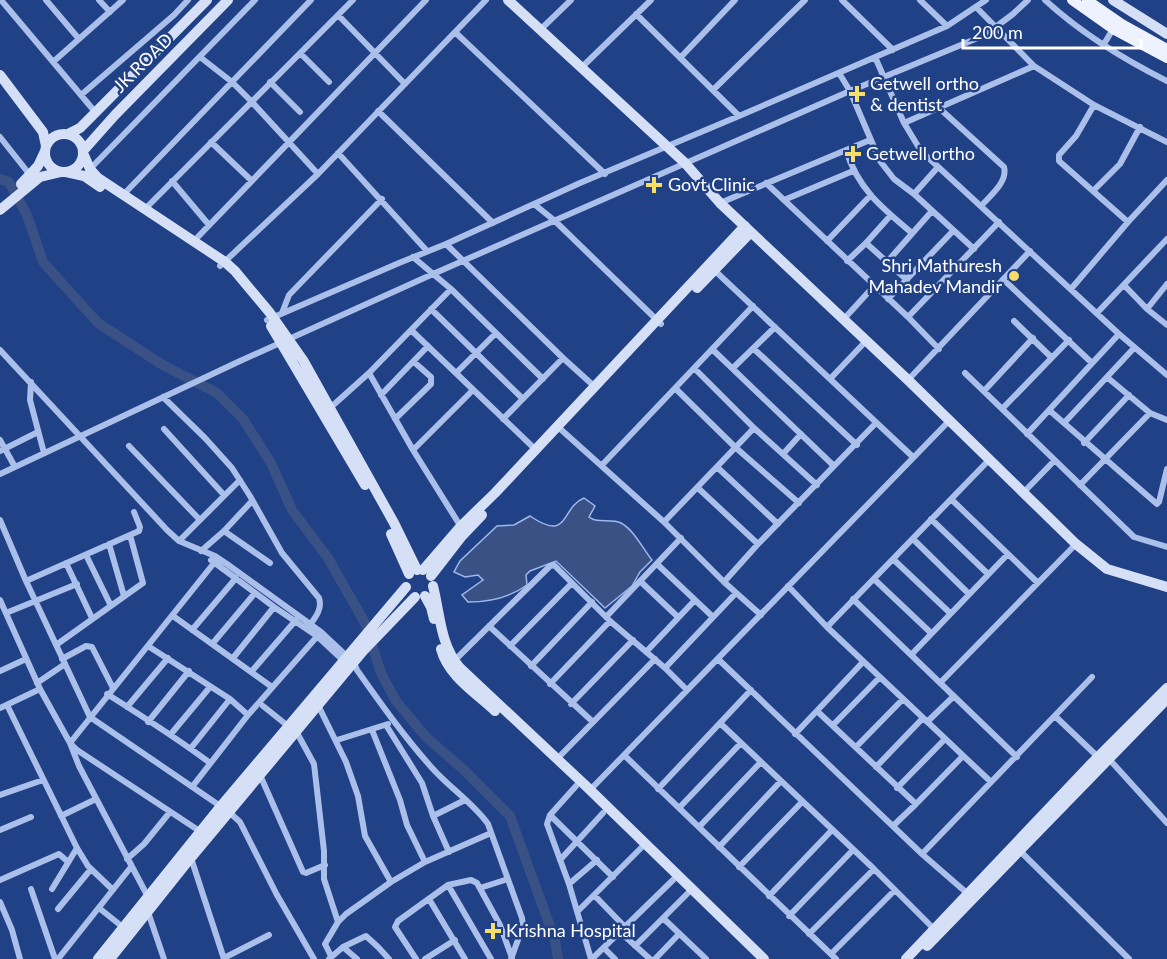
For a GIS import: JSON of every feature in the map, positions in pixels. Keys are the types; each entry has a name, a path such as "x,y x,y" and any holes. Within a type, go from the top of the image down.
{"main road":[{"path":"1072,0 1113,29 1167,58"},
{"path":"1087,0 1122,24 1167,49"}],"street":[{"path":"2,0 96,113"},
{"path":"46,0 79,39"},
{"path":"99,0 110,12"},
{"path":"53,62 123,0"},
{"path":"81,95 174,15 188,0"},
{"name":"JK ROAD","path":"83,152 115,115 228,0"},
{"path":"87,172 255,0"},
{"path":"123,195 311,0"},
{"path":"144,209 353,0"},
{"path":"194,242 425,0"},
{"path":"222,264 318,174 486,0"},
{"path":"508,0 667,146 720,203 908,380 988,461 1076,544 1107,569 1167,586"},
{"path":"540,30 571,0"},
{"path":"581,69 651,0"},
{"path":"680,58 735,0"},
{"path":"713,90 805,0"},
{"path":"842,0 893,50"},
{"path":"920,0 947,26"},
{"path":"274,317 947,26 986,0"},
{"path":"0,474 433,274 850,91 985,35 1028,0"},
{"path":"1045,0 1060,14 1104,44 1141,68 1167,81"},
{"path":"1113,0 1167,34"},
{"name":"JK ROAD","path":"66,134 80,128 96,113 200,3"},
{"path":"976,7 1034,66 1095,105 1167,142"},
{"path":"636,14 739,116"},
{"path":"338,15 405,84"},
{"path":"1104,44 1113,29"},
{"path":"456,32 605,174"},
{"path":"300,52 329,82"},
{"path":"200,57 232,82 318,174"},
{"path":"875,57 911,138 921,151 1134,348 1167,375"},
{"path":"904,123 1034,66"},
{"path":"839,73 850,91 880,161 894,179 914,194 974,249"},
{"path":"0,75 43,132 47,161 55,170 87,172 194,242 222,264 239,284 274,317 393,538 423,575 420,597"},
{"path":"270,82 300,112"},
{"path":"18,98 47,128 56,133 66,134 80,142 87,172 222,264"},
{"path":"1095,105 1076,136 1058,158 1128,222"},
{"path":"938,107 1004,167 1004,179 981,206"},
{"path":"378,111 493,223"},
{"path":"1094,192 1120,164 1140,127"},
{"path":"0,210 41,161 53,137 66,134"},
{"path":"0,137 30,175"},
{"path":"720,203 870,140"},
{"path":"211,142 252,181"},
{"path":"846,150 853,171 871,195 912,233"},
{"path":"0,202 40,177 76,167 83,152"},
{"path":"338,153 428,251"},
{"path":"914,194 938,167"},
{"path":"784,200 853,171"},
{"path":"1071,289 1167,180"},
{"path":"172,181 209,225"},
{"path":"766,183 939,349"},
{"path":"1160,189 1167,195"},
{"path":"827,241 871,195"},
{"path":"274,317 289,294 382,200"},
{"path":"534,204 555,221 659,322"},
{"path":"887,262 932,211"},
{"path":"847,261 891,214"},
{"path":"908,317 999,222"},
{"path":"748,229 595,387 560,428 535,449 423,575 406,580 406,587 409,593 420,597 431,607 442,655 453,671 756,959"},
{"path":"888,299 953,231"},
{"path":"1097,313 1167,239"},
{"path":"866,243 907,280"},
{"path":"446,244 595,387"},
{"path":"908,380 1030,251"},
{"path":"413,257 451,289 543,379"},
{"path":"712,268 875,424 913,457"},
{"path":"1004,280 1092,363"},
{"path":"1147,309 1167,284"},
{"path":"1124,285 1147,309 1167,325"},
{"path":"843,320 874,286"},
{"path":"330,408 369,373 451,289"},
{"path":"602,465 753,306"},
{"path":"431,309 523,399"},
{"path":"1014,321 1051,357"},
{"path":"463,530 659,322"},
{"path":"733,368 776,327"},
{"path":"411,330 535,449"},
{"path":"456,373 496,333"},
{"path":"1027,434 1119,334"},
{"path":"984,391 1033,338"},
{"path":"1002,409 1069,340"},
{"path":"286,341 330,408 423,575 443,637 454,661 765,959"},
{"path":"830,379 866,341"},
{"path":"381,395 428,346"},
{"path":"1064,423 1134,348"},
{"path":"712,349 834,466"},
{"path":"754,349 856,445"},
{"path":"0,350 179,540 227,564 319,634 350,663 433,769 480,813 488,824 522,918 523,926 511,958"},
{"path":"503,419 563,358"},
{"path":"395,419 431,384 431,377 414,362"},
{"path":"695,369 754,428 817,484"},
{"path":"369,373 413,450 463,530"},
{"path":"965,373 1134,537 1167,547"},
{"path":"1108,378 1150,413 1167,420"},
{"path":"31,382 30,400 44,453"},
{"path":"676,389 735,447 799,503"},
{"path":"413,450 473,390"},
{"path":"1084,442 1129,395"},
{"path":"163,397 232,468 282,553 319,598 321,605 309,627"},
{"path":"1049,410 1157,504 1167,469"},
{"path":"1080,485 1150,413"},
{"path":"590,790 949,421"},
{"path":"724,582 875,424"},
{"path":"560,428 664,522 760,615"},
{"path":"664,522 754,428"},
{"path":"164,429 224,495"},
{"path":"2,450 39,432"},
{"path":"783,454 801,434"},
{"path":"0,440 2,450 15,467"},
{"path":"129,446 200,520"},
{"path":"827,627 988,461"},
{"path":"1023,494 1054,461"},
{"path":"717,467 778,524"},
{"path":"179,540 240,480"},
{"path":"698,488 758,544"},
{"path":"951,499 1038,583"},
{"path":"204,553 252,501"},
{"path":"26,581 140,529 134,512"},
{"path":"931,519 988,574"},
{"path":"0,520 90,717 225,809 240,822 277,895 314,959"},
{"path":"224,531 270,563"},
{"path":"56,645 144,581 130,535"},
{"path":"550,684 681,538"},
{"path":"913,539 969,594"},
{"path":"109,544 124,596"},
{"path":"940,683 1076,544"},
{"path":"204,553 214,563 274,607 309,627"},
{"path":"910,655 1008,554"},
{"path":"86,555 111,606"},
{"path":"893,559 950,614"},
{"path":"66,563 92,618"},
{"path":"70,743 214,563"},
{"path":"657,564 713,616"},
{"path":"454,661 550,566 557,567 608,619 686,689"},
{"path":"192,630 236,578"},
{"path":"874,579 931,633"},
{"path":"640,581 678,617"},
{"path":"510,646 572,583"},
{"path":"6,613 77,584"},
{"path":"788,586 863,662 991,782"},
{"path":"110,959 201,832 260,775 292,730 318,705 360,649 395,609 406,587"},
{"path":"213,643 255,593"},
{"path":"665,668 736,593"},
{"path":"395,609 420,597"},
{"path":"854,599 1017,757"},
{"path":"0,600 39,686 70,743 79,766 150,905 164,959"},
{"path":"646,652 695,600"},
{"path":"531,666 592,602"},
{"path":"233,658 274,607"},
{"path":"173,616 272,687"},
{"path":"252,671 296,620"},
{"path":"489,626 593,722"},
{"path":"192,787 248,715 319,634"},
{"path":"571,704 633,640"},
{"path":"113,688 89,645 64,662 39,686 3,707 77,848 91,869 113,890"},
{"path":"148,646 230,699 248,715"},
{"path":"128,707 168,658"},
{"path":"0,671 26,659"},
{"path":"718,659 922,854 968,894"},
{"path":"557,759 655,660"},
{"path":"795,734 863,662"},
{"path":"98,959 124,928 150,905 191,858 225,809 350,663"},
{"path":"148,722 189,671"},
{"path":"833,725 880,677"},
{"path":"922,854 1092,677"},
{"path":"171,734 210,687"},
{"path":"915,959 1020,851 1167,688"},
{"path":"658,789 751,690"},
{"path":"107,694 148,722 171,734 210,763"},
{"path":"876,766 954,696"},
{"path":"191,748 230,699"},
{"path":"856,747 903,699"},
{"path":"906,959 1103,758 1167,699"},
{"path":"318,705 337,740 358,796 365,836 391,882"},
{"path":"263,706 289,726 314,764 325,865 324,879 338,922"},
{"path":"817,711 916,804"},
{"path":"1055,716 1103,758 1167,823"},
{"path":"337,740 372,730 394,720"},
{"path":"720,723 934,929"},
{"path":"386,725 422,783 449,852"},
{"path":"372,730 400,800 407,825 425,862"},
{"path":"897,788 945,739"},
{"path":"70,743 77,750 201,832"},
{"path":"679,808 741,743"},
{"path":"625,756 833,956 895,891"},
{"path":"894,825 963,756"},
{"path":"699,827 760,763"},
{"path":"260,775 303,873 325,865"},
{"path":"0,795 43,780"},
{"path":"719,848 781,781"},
{"path":"576,786 550,815 547,824 570,884 592,959 674,879"},
{"path":"61,816 96,799"},
{"path":"433,816 465,800"},
{"path":"739,867 802,802"},
{"path":"127,859 144,844 170,812"},
{"path":"560,860 603,813"},
{"path":"550,815 613,877"},
{"path":"0,830 31,817"},
{"path":"769,896 832,830"},
{"path":"388,959 366,936 343,947 330,958 325,944 338,922 391,882 425,862 491,832"},
{"path":"52,889 77,848"},
{"path":"578,911 641,848"},
{"path":"789,916 853,850"},
{"path":"1020,851 1129,959"},
{"path":"0,880 59,854 67,861"},
{"path":"191,858 224,958 269,935"},
{"path":"570,884 597,860"},
{"path":"57,959 131,867"},
{"path":"58,909 91,869"},
{"path":"809,934 874,869"},
{"path":"480,888 508,879"},
{"path":"416,959 395,927 396,924 448,885 471,880 477,883 500,925 511,958"},
{"path":"448,885 491,959"},
{"path":"31,889 57,959"},
{"path":"634,946 688,892"},
{"path":"594,896 634,946 650,959"},
{"path":"429,899 465,959"},
{"path":"0,902 12,930 20,959"},
{"path":"99,908 124,928"},
{"path":"663,918 706,959"},
{"path":"655,959 679,934"},
{"path":"425,959 455,940"},
{"path":"343,947 357,959"},
{"path":"604,948 615,959"}],"water":[{"path":"584,498 595,506 589,517 626,526 652,560 640,572 632,586 605,608 556,561 530,571 526,575 527,585 506,596 468,602 462,595 483,580 478,575 465,577 454,572 460,561 497,526 514,525 530,516 552,526 558,525 576,503"}],"waterway":[{"path":"0,179 9,182 27,215 43,262 98,323 161,364 217,393 243,419 271,463 292,510 328,558 365,623 381,673 396,701 426,737 464,770 510,816 555,940 558,959"}],"place":[{"name":"Getwell ortho & dentist","path":"857,94"},
{"name":"Getwell ortho","path":"853,154"},
{"name":"Govt Clinic","path":"654,185"},
{"name":"Shri Mathuresh Mahadev Mandir","path":"1014,276"},
{"name":"Krishna Hospital","path":"493,931"}]}
